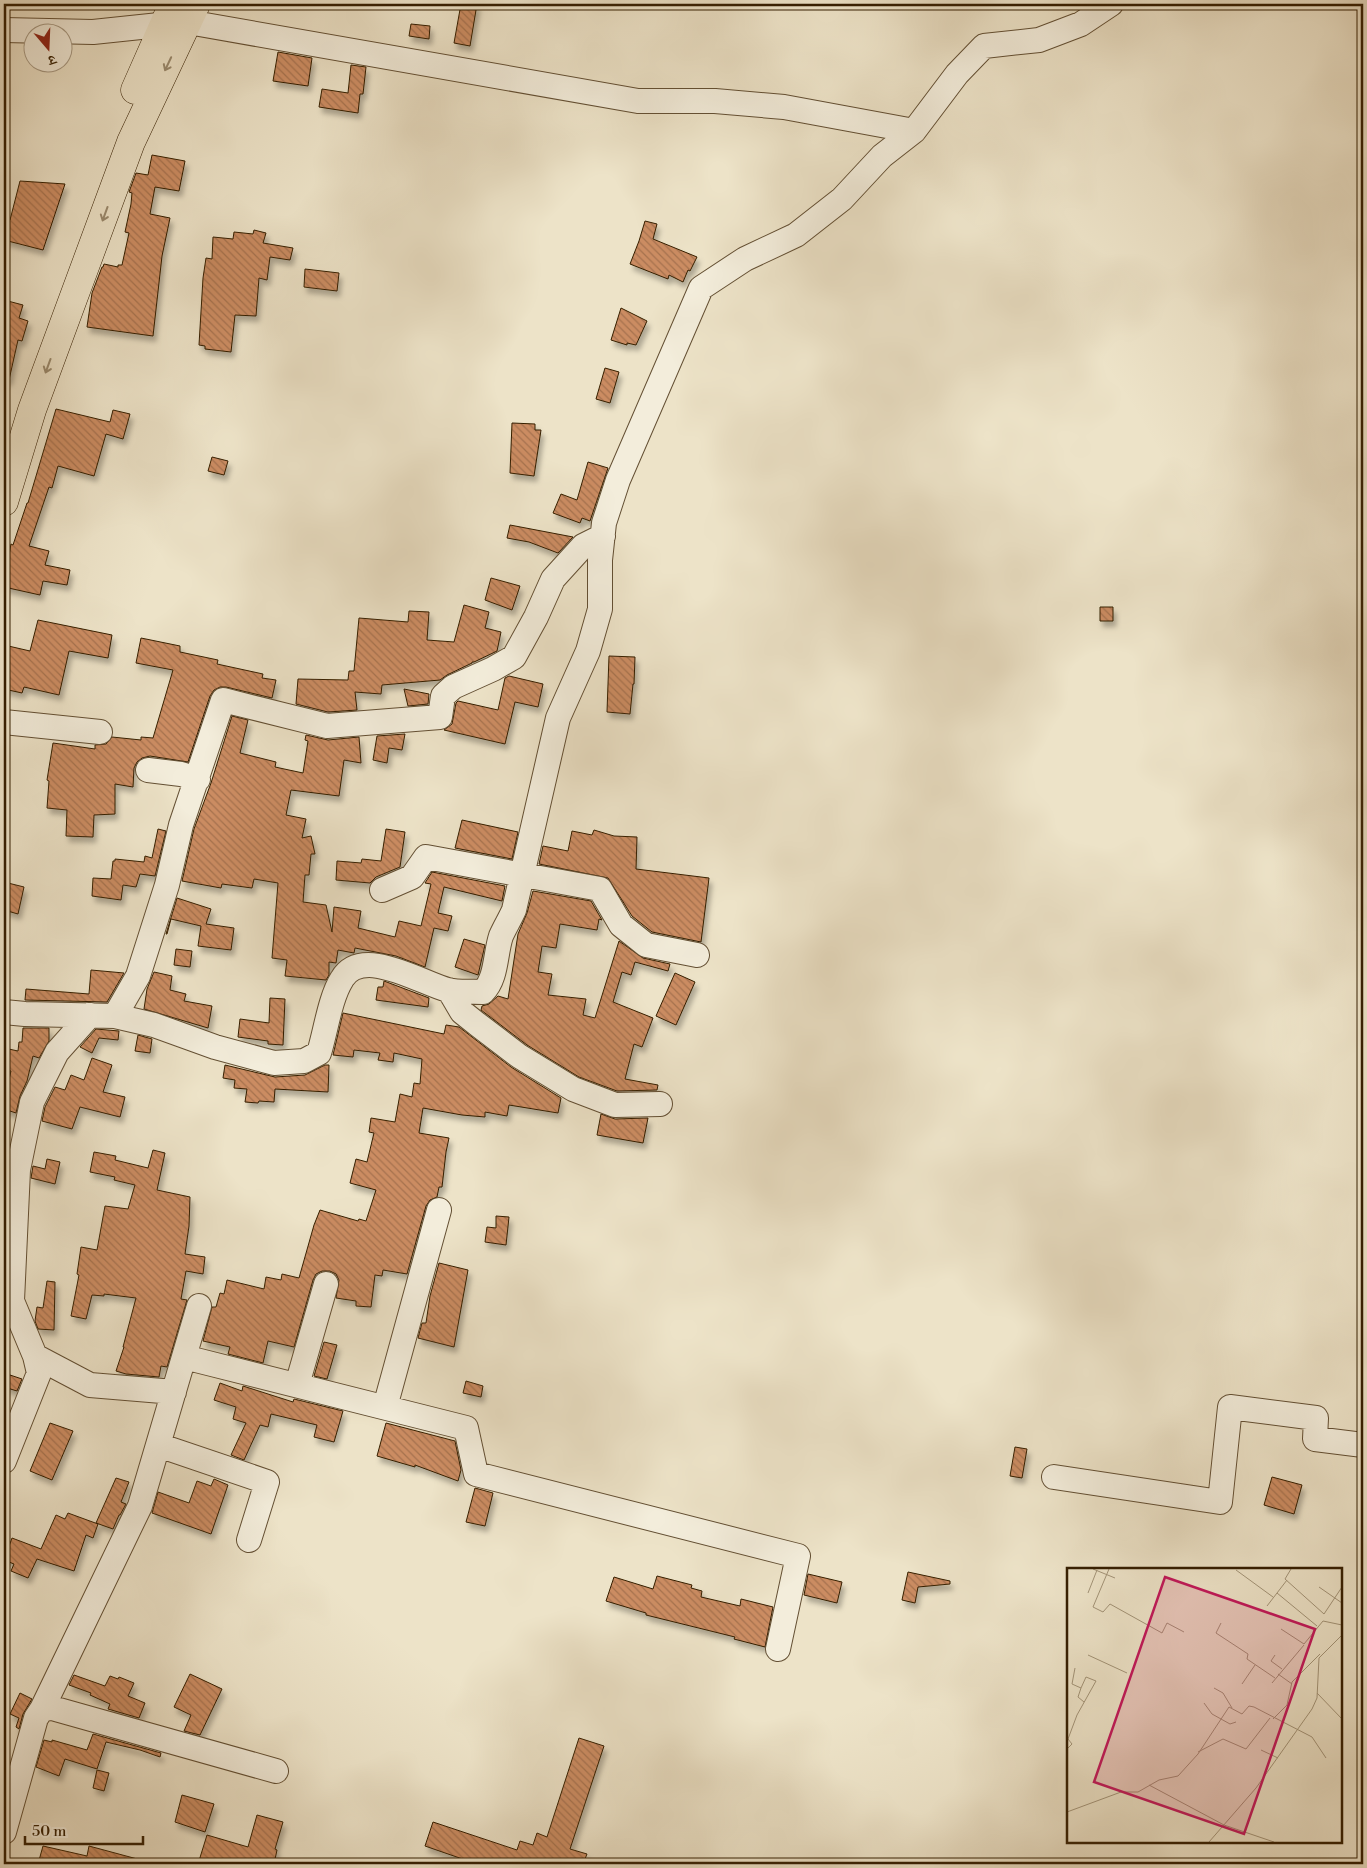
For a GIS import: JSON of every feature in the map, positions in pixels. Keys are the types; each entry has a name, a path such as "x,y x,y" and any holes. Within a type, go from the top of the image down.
{"main road":[{"path":"4,438 17,396 114,139 180,14"},
{"path":"4,502 32,410 180,14"}],"street":[{"path":"4,1012 115,1016 154,1026 214,1047 274,1063 304,1061 319,1053 336,990 343,977 354,966 370,964 419,978 449,990 483,992 489,986 501,936 514,910 558,718 588,652 600,608 600,560 604,523 618,480 702,288 745,259 796,235 842,199 882,156 914,131 957,74 984,46 1039,40 1082,24 1110,4"},
{"path":"4,30 93,32 180,14 638,101 715,101 784,107 914,131"},
{"path":"115,1016 138,976 167,884 181,825 223,700 326,726 440,717 443,696 453,687 493,670 514,657 536,617 553,579 583,546 603,536"},
{"path":"4,722 100,732"},
{"path":"148,770 181,774 198,779"},
{"path":"382,890 412,877 426,857 600,888 621,925 646,945 697,955"},
{"path":"449,990 462,1012 477,1024 519,1056 573,1089 616,1105 660,1104"},
{"path":"4,1461 39,1373 35,1356 12,1301 18,1170 32,1102 57,1052 90,1015"},
{"path":"385,1407 439,1210"},
{"path":"297,1385 326,1284"},
{"path":"4,1832 36,1718 140,1506 199,1306"},
{"path":"35,1356 90,1385 174,1392"},
{"path":"184,1357 466,1428 476,1474 798,1556 778,1649"},
{"path":"1054,1477 1220,1502 1230,1407 1316,1418 1315,1439 1363,1446"},
{"path":"158,1445 267,1482 249,1540"},
{"path":"42,1709 52,1708 276,1771"}],"building":[{"path":"461,4 477,4 470,46 454,43"},
{"path":"411,24 430,26 429,39 409,36"},
{"path":"278,52 312,58 308,86 273,81"},
{"path":"351,65 366,67 363,94 360,94 358,113 319,107 322,89 348,93"},
{"path":"152,155 185,161 179,191 155,187 150,214 170,218 162,256 153,336 87,327 92,293 102,267 104,264 118,267 118,265 122,265 129,233 125,232 131,204 132,193 129,192 136,173 148,175"},
{"path":"20,181 65,184 43,250 4,240 4,219 10,220"},
{"path":"645,221 657,224 653,239 697,257 690,271 688,270 683,282 669,275 668,279 630,264"},
{"path":"254,230 266,233 263,243 293,248 290,260 270,257 267,280 259,278 256,316 235,315 231,352 205,349 205,346 199,345 203,278 206,258 212,259 213,237 233,239 234,232 253,234"},
{"path":"305,269 339,273 337,291 304,287"},
{"path":"4,300 23,305 19,318 28,321 22,341 18,340 9,380 4,380"},
{"path":"621,308 647,321 636,345 627,343 627,345 611,340"},
{"path":"605,368 619,372 610,403 596,399"},
{"path":"56,409 110,422 113,410 130,414 123,439 106,434 94,476 58,466 52,488 49,487 29,546 49,551 45,565 70,570 67,585 43,581 40,595 4,587 4,583 11,544 13,545 28,503"},
{"path":"512,423 535,424 535,430 541,430 534,476 510,473"},
{"path":"212,457 228,461 224,475 208,471"},
{"path":"588,462 608,468 590,521 582,518 580,523 553,513 561,494 577,500"},
{"path":"510,525 573,537 558,553 529,542 507,538"},
{"path":"491,578 520,586 512,610 485,600"},
{"path":"464,605 489,612 485,628 501,632 497,651 472,662 440,680 382,685 381,694 355,692 357,710 328,712 296,704 298,679 348,680 349,671 354,671 359,618 408,622 409,611 429,612 427,640 454,642"},
{"path":"1100,607 1113,607 1113,621 1100,621"},
{"path":"38,620 112,635 108,658 69,651 59,695 24,687 22,693 4,689 4,645 30,651"},
{"path":"141,638 180,646 180,652 218,660 217,664 263,674 262,678 276,680 272,698 226,687 214,690 210,696 188,762 150,756 142,758 134,768 133,787 115,784 115,814 94,815 93,837 66,836 67,810 47,808 49,781 47,780 53,743 95,749 95,745 106,744 112,737 141,740 141,737 153,738 173,670 136,663"},
{"path":"609,656 635,657 630,714 607,712"},
{"path":"509,676 543,684 538,707 515,702 505,744 444,730 452,724 458,701 498,710 505,678"},
{"path":"404,689 429,694 428,704 408,706"},
{"path":"232,716 248,720 240,753 276,762 275,767 303,773 308,741 305,740 306,735 328,740 359,737 361,763 344,760 339,796 291,790 286,815 306,819 302,838 311,836 315,854 311,854 309,875 305,875 303,902 326,905 332,932 334,907 361,911 358,928 395,937 399,921 421,926 431,884 425,883 432,872 505,886 502,901 444,887 438,913 452,916 448,931 434,928 425,967 396,956 355,948 354,953 338,950 336,963 329,962 329,975 326,980 285,976 287,960 272,958 278,883 254,879 252,888 222,884 221,888 182,881 194,829"},
{"path":"405,734 402,750 389,748 387,763 373,760 377,736"},
{"path":"462,820 518,832 512,859 455,848"},
{"path":"158,829 166,831 155,876 140,874 136,887 123,885 121,900 92,896 93,878 111,879 113,861 115,859 144,862 145,856 152,858"},
{"path":"386,829 405,832 400,867 376,877 370,883 336,880 337,861 361,863 362,859 381,861"},
{"path":"594,830 614,836 637,837 636,869 709,878 701,942 652,932 632,916 608,878 539,864 543,846 568,851 572,831 592,835"},
{"path":"4,882 24,887 18,914 4,910"},
{"path":"533,891 591,901 602,920 599,919 597,930 560,924 556,948 542,946 538,972 552,974 548,995 586,999 583,1015 595,1018 619,941 643,958 670,964 668,971 635,962 631,975 622,972 613,1002 653,1018 642,1047 634,1044 625,1079 658,1085 657,1090 617,1091 579,1077 527,1045 481,1010 482,1006 489,1004 498,996 508,999 518,934 527,913"},
{"path":"177,898 211,909 206,924 234,928 231,950 198,946 201,926 171,919 166,934"},
{"path":"464,939 485,945 478,975 455,967"},
{"path":"176,949 192,951 190,967 174,965"},
{"path":"91,970 124,973 107,1002 25,1000 26,989 89,994"},
{"path":"154,972 172,976 170,990 186,994 184,1001 212,1006 208,1028 144,1009 147,989"},
{"path":"675,973 695,982 676,1025 656,1016"},
{"path":"384,981 429,998 428,1007 376,1000 378,987 383,987"},
{"path":"270,998 285,999 283,1045 268,1044 268,1041 238,1037 240,1019 269,1023"},
{"path":"343,1013 444,1034 446,1025 459,1027 511,1067 561,1098 558,1113 509,1105 507,1116 485,1112 485,1117 423,1108 419,1133 449,1138 442,1187 439,1187 437,1197 430,1200 426,1206 407,1274 383,1270 382,1276 375,1275 371,1307 356,1306 356,1301 336,1298 339,1280 336,1274 330,1271 322,1271 316,1274 313,1280 294,1347 268,1341 263,1363 228,1354 230,1347 203,1341 212,1307 216,1307 220,1293 224,1294 227,1280 264,1289 266,1277 281,1280 282,1274 299,1278 320,1210 358,1221 359,1219 366,1221 376,1190 350,1183 356,1159 367,1162 374,1133 369,1132 371,1118 395,1122 400,1094 412,1097 414,1083 420,1084 422,1059 394,1053 393,1062 378,1060 380,1053 354,1050 353,1057 333,1055"},
{"path":"23,1028 49,1028 49,1041 39,1058 33,1056 16,1113 4,1109 4,1099 11,1071 4,1070 4,1048 18,1051 19,1042 22,1042"},
{"path":"96,1029 119,1031 118,1040 99,1038 92,1053 80,1047"},
{"path":"138,1035 152,1039 150,1053 135,1051"},
{"path":"92,1058 112,1065 103,1092 125,1097 120,1117 80,1107 72,1129 42,1121 45,1107 55,1087 65,1090 71,1075 84,1080"},
{"path":"225,1065 275,1077 305,1075 325,1065 329,1065 328,1092 275,1089 274,1102 245,1102 247,1089 234,1088 235,1080 223,1078"},
{"path":"601,1114 615,1119 648,1118 643,1143 597,1135"},
{"path":"153,1150 165,1153 157,1190 190,1197 189,1226 185,1254 205,1257 203,1274 186,1271 181,1299 187,1300 167,1367 161,1366 159,1377 126,1374 116,1371 136,1298 104,1294 104,1296 92,1295 86,1319 71,1316 79,1275 77,1274 81,1247 97,1250 105,1206 128,1209 135,1185 114,1180 115,1177 90,1172 94,1152 116,1156 115,1160 148,1168"},
{"path":"47,1159 60,1162 55,1184 31,1178 33,1166 45,1169"},
{"path":"496,1216 509,1217 506,1245 485,1242 487,1227 496,1228"},
{"path":"439,1263 468,1270 454,1347 418,1338 422,1323 426,1323 430,1296"},
{"path":"47,1281 55,1282 54,1330 38,1329 35,1321 37,1307 43,1308"},
{"path":"324,1342 337,1345 327,1379 314,1376"},
{"path":"4,1373 22,1379 17,1391 4,1387"},
{"path":"466,1381 483,1386 481,1397 463,1393"},
{"path":"220,1383 242,1391 243,1386 293,1402 294,1399 343,1411 334,1442 314,1437 317,1425 271,1414 268,1427 260,1425 244,1460 231,1455 246,1423 233,1419 236,1407 214,1400"},
{"path":"50,1423 73,1431 52,1480 30,1471"},
{"path":"386,1423 455,1441 461,1470 458,1481 415,1465 415,1467 377,1456"},
{"path":"1015,1447 1027,1449 1022,1478 1010,1476"},
{"path":"1272,1477 1302,1485 1294,1514 1264,1505"},
{"path":"116,1478 129,1482 121,1502 126,1504 113,1529 96,1523"},
{"path":"214,1479 228,1485 211,1534 152,1513 158,1492 189,1503 197,1481 211,1486"},
{"path":"475,1488 493,1493 485,1526 466,1522"},
{"path":"68,1513 98,1524 93,1538 86,1535 74,1571 37,1559 28,1578 11,1571 14,1564 4,1560 4,1547 8,1549 12,1538 41,1549 56,1515 65,1519"},
{"path":"908,1572 950,1581 950,1584 918,1587 915,1603 902,1600"},
{"path":"808,1574 842,1582 837,1603 804,1595"},
{"path":"657,1576 692,1585 691,1588 702,1591 701,1597 740,1606 741,1599 773,1607 765,1647 734,1639 735,1637 646,1615 646,1613 606,1601 614,1577 653,1589"},
{"path":"190,1674 222,1689 200,1735 184,1731 191,1715 174,1707"},
{"path":"74,1675 105,1686 110,1676 118,1679 119,1677 134,1683 128,1696 145,1703 139,1718 108,1709 110,1704 90,1695 91,1693 69,1685"},
{"path":"20,1693 32,1699 23,1714 19,1729 16,1727 19,1718 10,1714"},
{"path":"93,1734 161,1753 160,1757 106,1742 97,1769 65,1759 59,1776 36,1767 44,1740 52,1742 52,1740 87,1750"},
{"path":"579,1738 604,1746 570,1849 587,1854 583,1864 477,1864 425,1846 433,1822 517,1850 520,1841 533,1845 537,1833 547,1837"},
{"path":"97,1770 109,1773 104,1791 93,1788"},
{"path":"182,1795 214,1804 205,1832 175,1822"},
{"path":"257,1815 283,1822 275,1849 277,1850 274,1864 198,1864 207,1835 248,1847"},
{"path":"43,1846 87,1856 89,1846 141,1860 141,1864 38,1864"}]}
